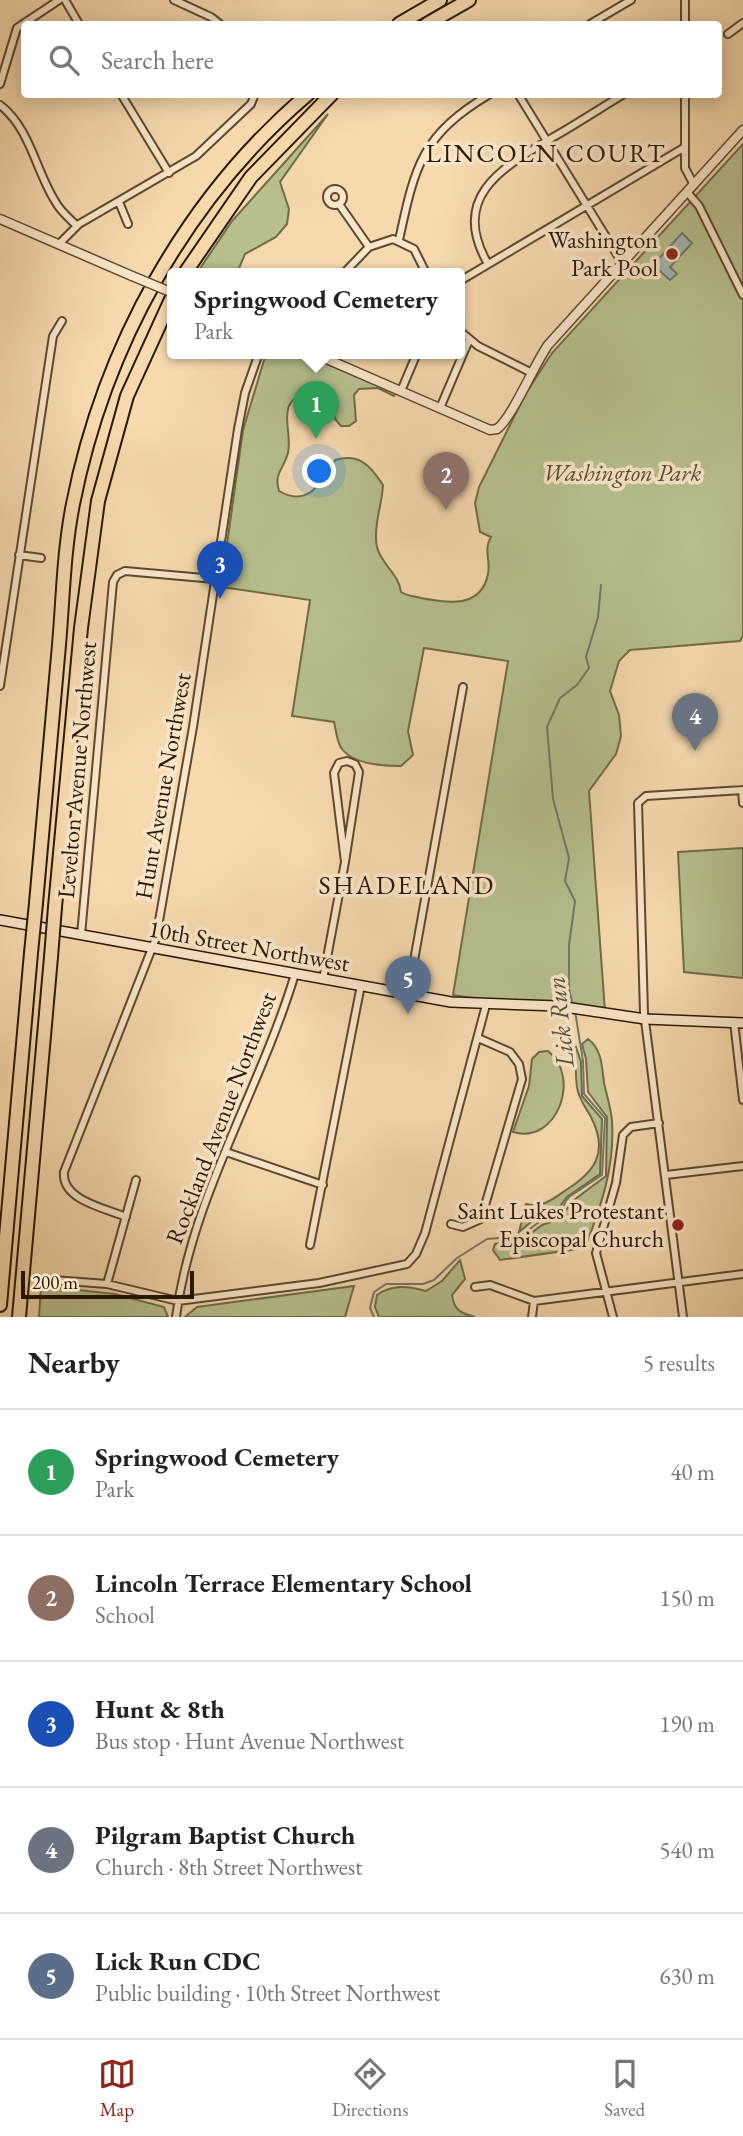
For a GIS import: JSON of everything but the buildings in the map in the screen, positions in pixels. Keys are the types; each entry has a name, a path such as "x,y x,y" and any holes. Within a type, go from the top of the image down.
{"highway":[{"path":"404,21 440,0"},
{"path":"432,21 469,0"},
{"path":"0,1305 66,547 78,484 97,412 129,332 183,236 214,192 304,98"},
{"path":"187,268 250,177 328,98"},
{"path":"19,1317 80,628 98,500 127,396 167,307"}],"main road":[{"name":"10th Street Northwest","path":"0,920 408,994 486,1005 558,1006 645,1018 738,1023"}],"street":[{"path":"28,21 59,0"},
{"path":"65,0 77,21"},
{"path":"174,0 216,21"},
{"path":"595,21 631,0"},
{"path":"685,0 685,21"},
{"path":"728,34 743,23"},
{"path":"0,84 17,28 21,25"},
{"path":"123,98 169,173"},
{"path":"59,244 77,226 169,173 218,137 251,104 253,98"},
{"path":"399,240 411,185 422,158 449,122 484,98"},
{"path":"520,98 621,261"},
{"path":"488,264 478,245 475,225 480,196 502,169 617,98"},
{"path":"685,98 685,168 694,184"},
{"path":"0,105 9,114 34,154 55,203 77,226"},
{"path":"327,359 494,430 506,420 530,372 548,345 621,261 743,130"},
{"path":"465,278 685,147"},
{"path":"687,192 699,206 743,295"},
{"path":"119,202 128,224"},
{"path":"340,204 369,247"},
{"path":"0,219 167,291"},
{"path":"349,268 369,247 386,240 399,240 415,248 424,268"},
{"path":"0,686 53,336 62,321"},
{"path":"465,336 530,372"},
{"path":"465,349 469,340"},
{"name":"Hunt Avenue Northwest","path":"126,1217 74,1195 64,1183 64,1172 153,949 193,727 238,429 257,359"},
{"path":"401,391 414,359"},
{"path":"440,408 461,359"},
{"path":"19,555 41,558"},
{"name":"Levelton Avenue Northwest","path":"81,935 114,579 125,571 215,579"},
{"path":"408,994 463,687"},
{"path":"323,979 345,862 359,772 355,764 347,761 339,762 334,774 345,862"},
{"path":"683,1317 645,1018 638,803 644,796 743,790 743,803"},
{"name":"Rockland Avenue Northwest","path":"176,1317 198,1220 295,974"},
{"path":"310,1245 361,985"},
{"path":"52,1280 107,1284 178,1301 319,1283 400,1268 412,1260 425,1233 486,1005"},
{"path":"738,1023 743,1100"},
{"path":"452,1224 463,1227 481,1219 522,1079 519,1064 510,1052 478,1038"},
{"path":"613,1317 597,1248 616,1183 623,1135 631,1127 659,1124"},
{"path":"226,1152 323,1185"},
{"path":"666,1175 743,1166"},
{"path":"107,1284 136,1180"},
{"path":"475,1287 490,1285 534,1301 743,1274"},
{"path":"532,1317 534,1301"}],"green space":[{"path":"328,114 280,182 289,209 287,224 276,237 245,254 239,268 200,268 232,221"},
{"name":"Washington Park","path":"743,144 743,636 740,641 630,650 619,661 610,691 619,715 621,736 616,754 589,791 605,1011 558,1012 453,995 508,661 424,648 408,731 413,755 401,766 361,761 347,754 340,746 334,722 292,716 310,600 221,587 243,430 264,359 315,359 396,393 394,396 378,388 359,389 354,395 356,421 349,426 341,426 335,419 330,393 310,388 295,398 287,412 289,450 278,476 279,491 298,497 306,495 319,484 335,460 351,458 363,462 383,485 376,532 377,547 397,580 401,592 452,602 471,598 484,585 489,569 488,546 491,537 480,532 475,503 479,487 526,393 552,353"},
{"path":"743,848 743,978 684,972 678,852"},
{"path":"588,1039 596,1048 600,1059 611,1116 612,1138 606,1186 585,1248 500,1260 493,1250 495,1244 522,1240 542,1225 559,1219 574,1200 606,1176 607,1117 588,1092 586,1059 582,1044"},
{"path":"576,1047 581,1062 582,1096 602,1119 600,1174 567,1197 555,1213 536,1218 519,1232 526,1204 543,1204 576,1183 591,1168 599,1151 596,1129 576,1082 573,1049"},
{"path":"548,1051 558,1062 563,1076 560,1106 553,1119 542,1128 529,1133 513,1132 529,1086 532,1059 539,1052"},
{"path":"460,1260 465,1279 452,1295 454,1304 465,1314 475,1317 379,1317 375,1307 377,1295 400,1287 426,1291 442,1281"},
{"path":"41,1286 115,1294 164,1307 168,1317 39,1317"},
{"path":"354,1286 345,1317 185,1317 197,1307"}],"water":[{"name":"Washington Park Pool","path":"682,233 692,243 670,267 677,274 670,280 653,265"}],"waterway":[{"name":"Lick Run","path":"573,1006 569,989 569,945 575,901 565,881 569,858 553,799 547,727 560,698 577,685 589,668 586,657 598,617 601,585"},
{"name":"Lick Run","path":"374,1317 370,1308 374,1292 386,1284 423,1284 434,1280 457,1258 487,1239 521,1236 539,1222 557,1216 569,1197 602,1175 605,1118 584,1094 583,1061 575,1011"}],"place":[{"name":"Washington Park Pool","path":"672,254"},
{"name":"Springwood Cemetery","path":"316,439"},
{"name":"Lincoln Terrace Elementary School","path":"446,510"},
{"name":"Hunt & 8th","path":"220,599"},
{"name":"Pilgram Baptist Church","path":"695,751"},
{"name":"Lick Run CDC","path":"408,1014"},
{"name":"Saint Lukes Protestant Episcopal Church","path":"678,1225"}],"district":[{"name":"LINCOLN COURT","path":"546,153"},
{"name":"SHADELAND","path":"407,885"}]}
